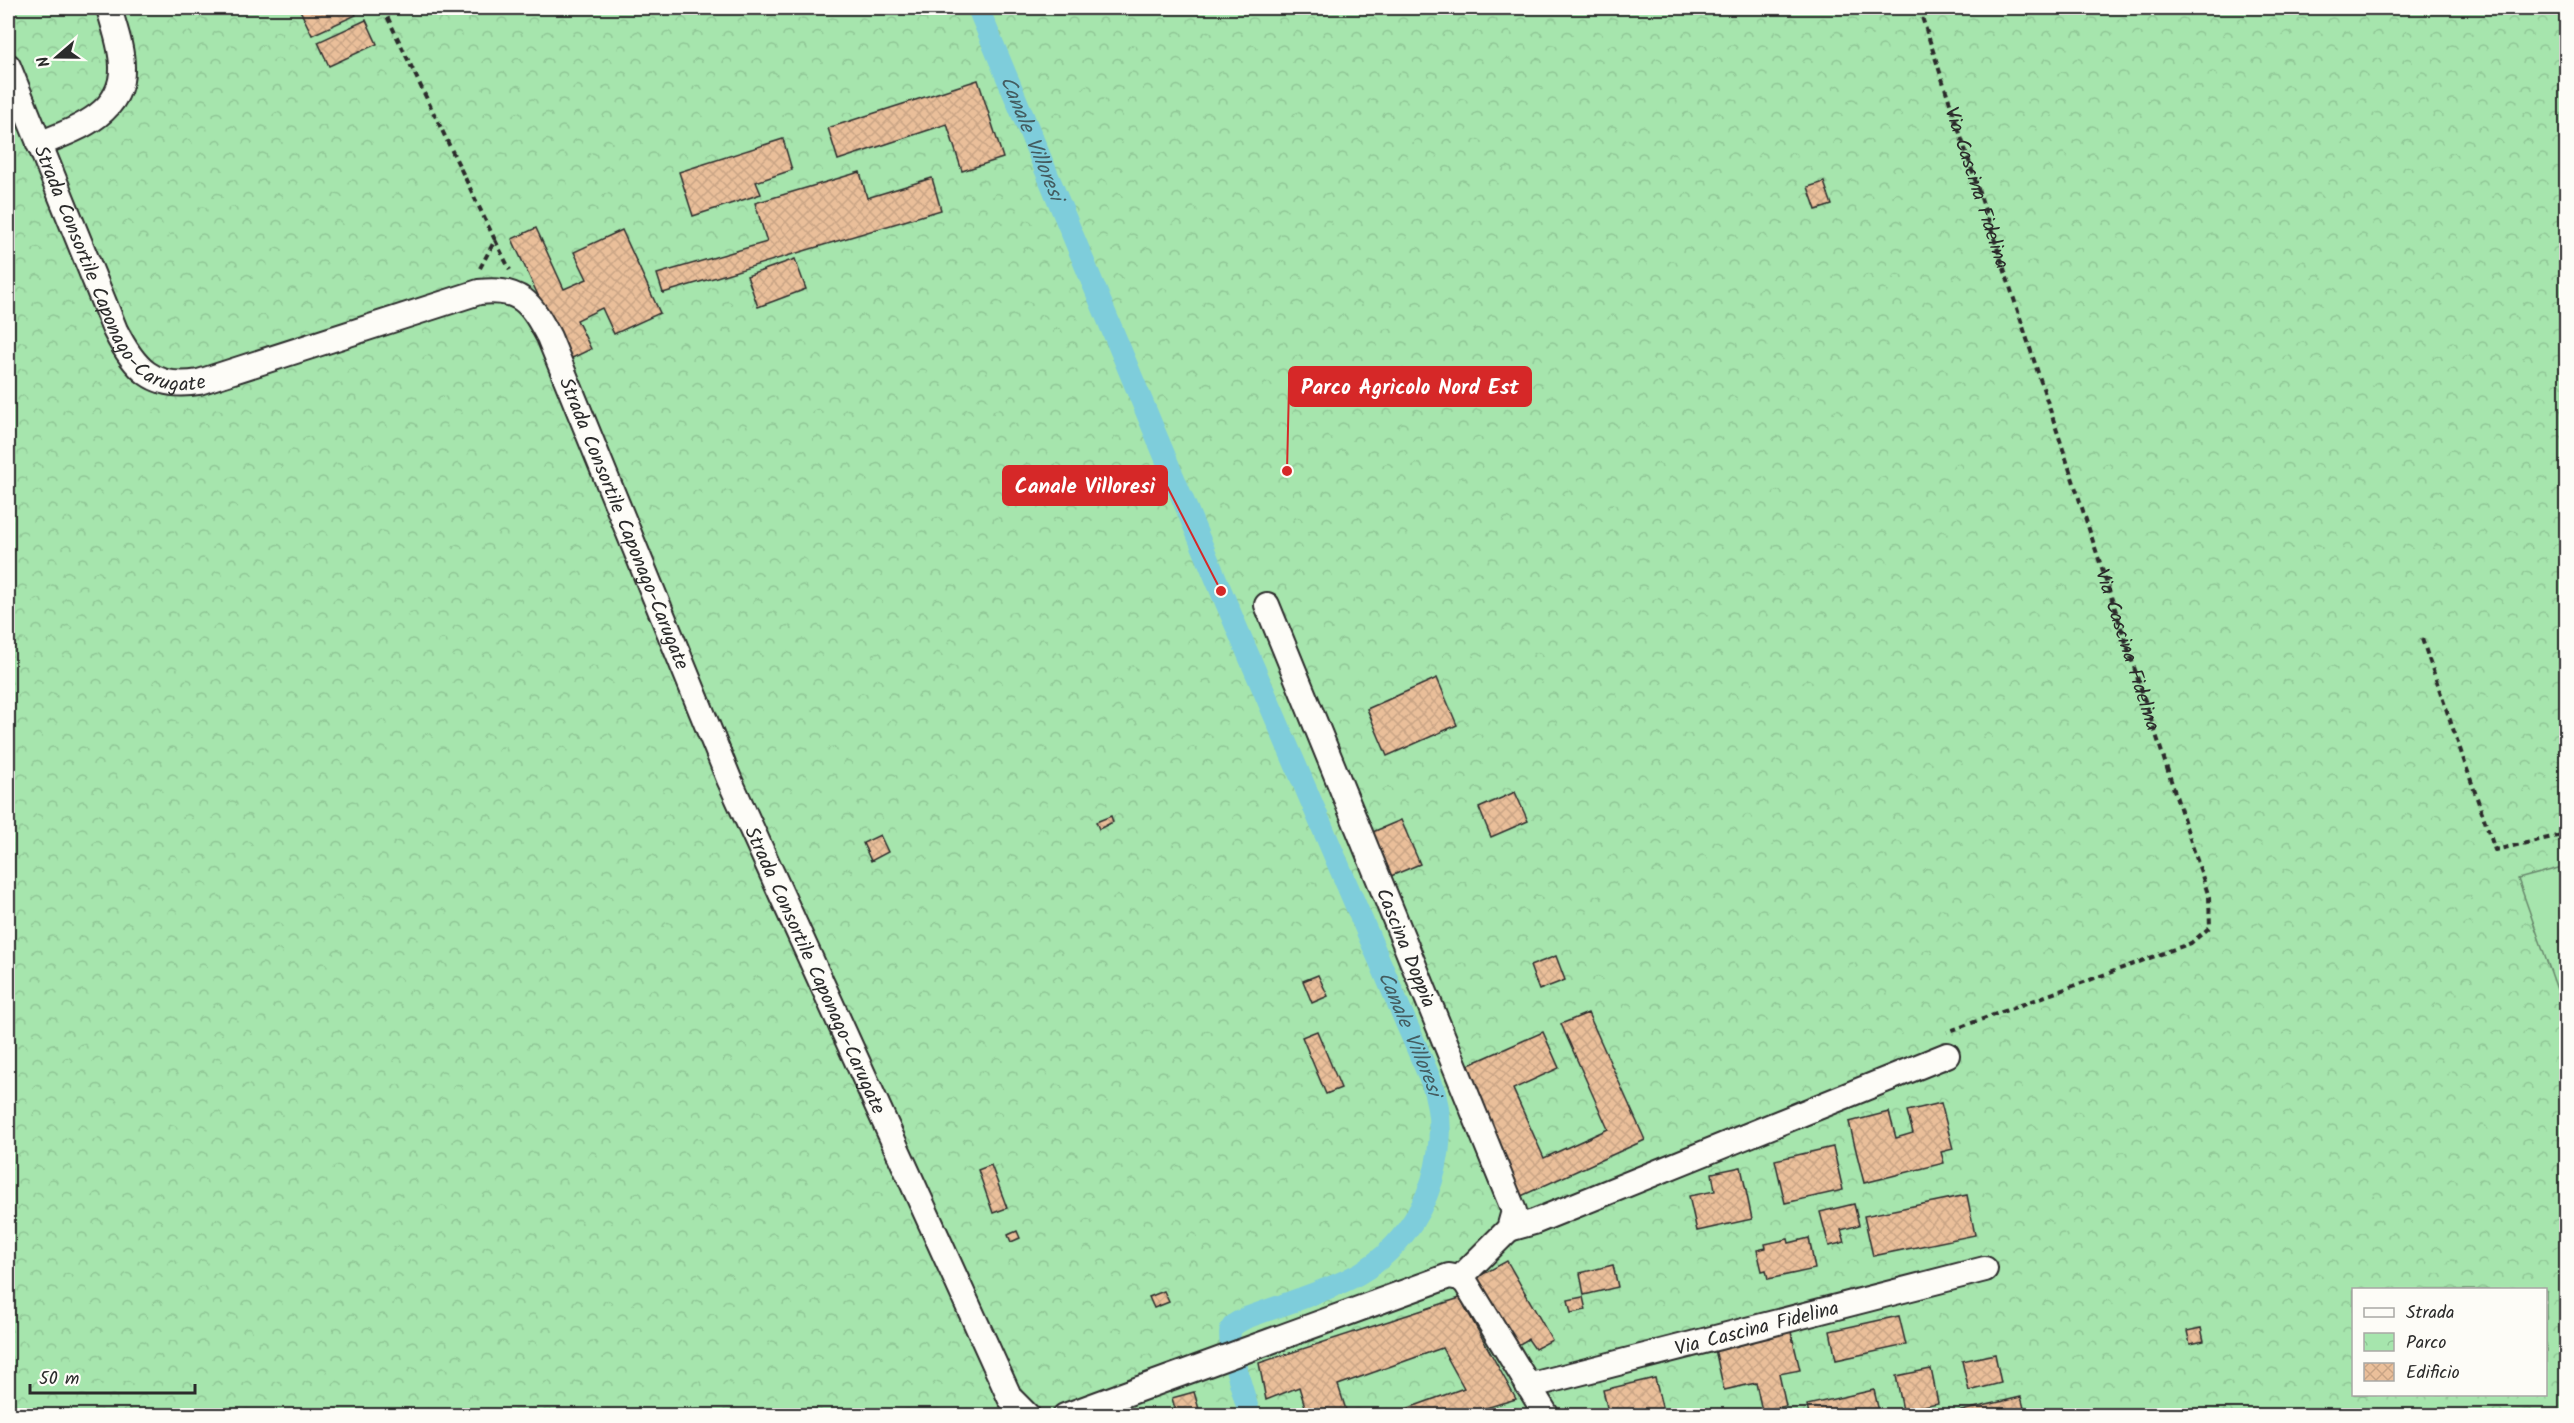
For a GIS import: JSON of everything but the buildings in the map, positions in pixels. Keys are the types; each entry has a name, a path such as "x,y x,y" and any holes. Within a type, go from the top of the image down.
{"street":[{"path":"39,144 82,126 97,116 116,96 122,66 109,8"},
{"name":"Strada Consortile Caponago-Carugate","path":"8,66 122,345 140,369 164,382 199,382 479,292 494,291 517,295 533,308 549,337 729,779 1003,1382 1017,1406 1028,1416"},
{"name":"Cascina Doppia","path":"1267,605 1514,1210 1509,1229"},
{"path":"1460,1278 1509,1229 1534,1222 1943,1045"},
{"name":"Via Cascina Fidelina","path":"1528,1386 1985,1269"},
{"path":"1065,1416 1449,1276 1460,1278 1470,1287 1547,1416"}],"path":[{"path":"383,8 495,240 477,274"},
{"name":"Via Cascina Fidelina","path":"1919,8 2209,897 2210,917 2210,927 2191,943 1943,1045"},
{"path":"2422,639 2495,850 2566,834"}],"green space":[{"path":"8,8 2566,8 2566,1415 8,1415"},
{"path":"2566,866 2566,1015 2518,879"}],"waterway":[{"name":"Canale Villoresi","path":"978,8 1221,591 1431,1081 1438,1109 1440,1138 1436,1167 1427,1195 1413,1221 1396,1244 1374,1264 1349,1279 1246,1318 1232,1327 1231,1345 1250,1416"}],"place":[{"name":"Parco Agricolo Nord Est","path":"1287,471"},
{"name":"Canale Villoresi","path":"1221,591"}]}
